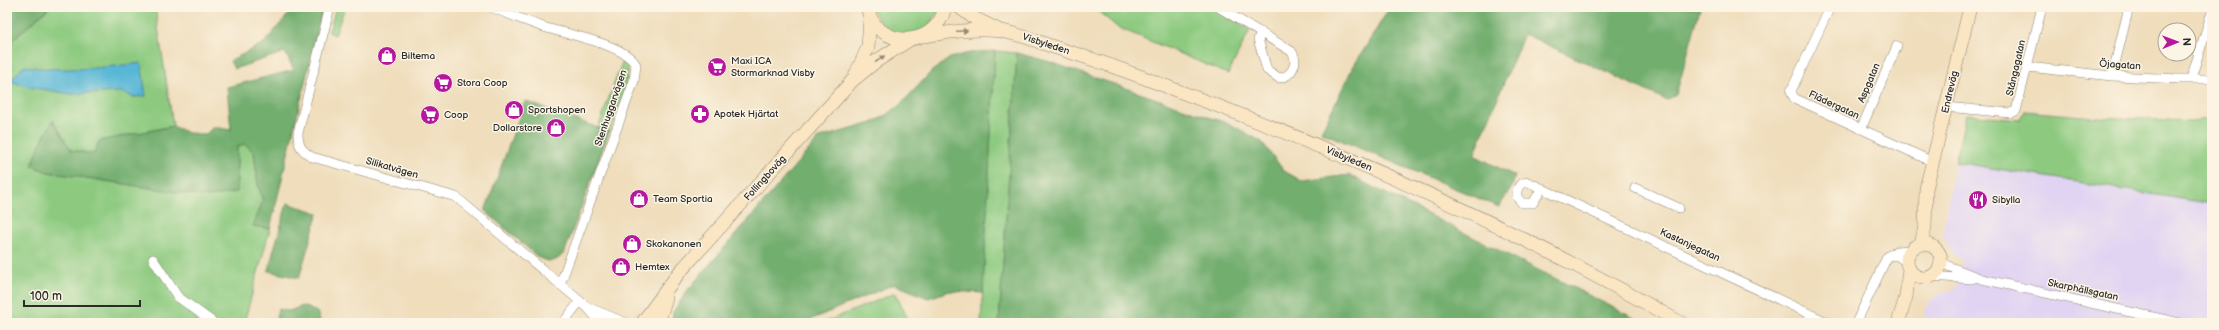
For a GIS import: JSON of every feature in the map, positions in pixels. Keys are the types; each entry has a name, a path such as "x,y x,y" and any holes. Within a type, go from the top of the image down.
{"main road":[{"path":"924,36 937,26 945,7"},
{"name":"Visbyleden","path":"959,7 974,18 1002,32 1111,65 1254,119 1378,171 1563,259 1680,323"},
{"name":"Endreväg","path":"1916,247 1925,227 1925,200 1929,178 1970,7"},
{"path":"869,12 884,34 898,40 909,40"},
{"name":"Follingboväg","path":"852,81 865,57 869,39 869,12"},
{"name":"Visbyleden","path":"909,40 924,36 961,31 1002,32"},
{"name":"Follingboväg","path":"642,323 678,274 852,81 875,62 909,40"},
{"name":"Endreväg","path":"1929,178 1930,210 1936,248"},
{"path":"1898,323 1906,297 1908,265 1916,247 1929,244 1936,248 1941,261 1937,272 1915,284 1906,297"},
{"path":"1908,265 1914,274 1927,277"},
{"name":"Follingboväg","path":"658,323 664,303 678,274"}],"street":[{"name":"Silikatvägen","path":"330,7 298,133 298,144 303,152 312,157 456,197 584,304"},
{"name":"Stenhuggarvägen","path":"491,7 543,27 581,36 628,54 636,65 634,81 560,285"},
{"path":"1218,7 1261,32 1294,54 1294,68 1288,76 1279,78 1267,70 1258,39 1261,32"},
{"name":"Stångagatan","path":"1946,107 2013,112 2018,108 2026,67 2042,7"},
{"path":"2112,76 2130,7"},
{"name":"Flädergatan","path":"1829,9 1791,91 1792,95 1933,162"},
{"path":"2192,79 2212,12"},
{"name":"Aspgatan","path":"1861,129 1897,46"},
{"name":"Öjagatan","path":"2026,67 2112,76 2212,79"},
{"name":"Kastanjegatan","path":"1542,188 1829,323"},
{"path":"1635,188 1679,208"},
{"path":"1856,323 1883,264 1890,254 1896,251 1916,247"},
{"path":"1890,254 1898,256 1908,265"},
{"path":"152,259 178,297 214,323"},
{"name":"Skarphällsgatan","path":"1941,261 1948,266 1982,280"},
{"name":"Skarphällsgatan","path":"1927,277 1982,280 2180,323"},
{"path":"563,323 584,304"},
{"path":"584,304 601,323"},
{"path":"584,304 626,323"}],"shaded area":[{"path":"1955,162 2212,204 2212,323 1923,323 1928,302 1942,293 1956,288 1963,261 1951,251 1943,234"}],"green space":[{"path":"7,7 50,7 7,45"},
{"path":"50,7 155,7 173,126 100,141 94,154 71,150 53,121 32,166 48,172 208,197 237,192 237,147 245,144 254,152 258,185 263,201 254,226 270,229 244,323 7,323 7,45"},
{"path":"304,7 323,7 270,229 253,226 263,201 258,185 254,152 245,144 237,147 237,192 208,197 48,172 32,166 40,144 53,120 71,150 94,154 99,141 173,126 188,133 206,134 213,127 231,130 227,87 294,70 285,52 234,69 230,61 264,43 287,16"},
{"path":"336,7 345,7 335,35 329,32"},
{"path":"872,7 940,7 925,30 898,34 880,23"},
{"path":"1093,7 1211,7 1250,30 1228,74 1117,27"},
{"path":"1390,7 1697,7 1700,9 1676,95 1666,100 1524,34 1474,155 1515,176 1512,187 1499,207 1321,132 1352,69"},
{"path":"995,51 1017,53 999,323 981,323"},
{"path":"995,51 983,293 950,291 928,298 894,284 803,323 672,323 673,312 687,291 819,138 872,123 887,115 902,103 932,71 950,58 969,53"},
{"path":"1017,53 1050,62 1232,125 1262,142 1284,171 1302,181 1349,175 1644,323 999,323"},
{"path":"624,57 627,63 627,82 624,94 609,132 598,128"},
{"path":"525,101 609,132 565,251 560,257 551,261 539,258 485,211"},
{"path":"2024,111 2094,117 2192,121 2212,118 2212,204 1955,162 1966,114 2020,119"},
{"path":"287,203 318,213 299,278 268,271"},
{"path":"895,293 910,323 823,323"},
{"path":"303,306 317,312 321,323 275,323 278,309 289,311"}],"water":[{"path":"141,63 146,96 133,97 121,92 71,94 29,87 10,81 24,66 68,69 97,68"}],"place":[{"name":"Biltema","path":"387,56"},
{"name":"Maxi ICA Stormarknad Visby","path":"717,67"},
{"name":"Stora Coop","path":"443,83"},
{"name":"Sportshopen","path":"514,110"},
{"name":"Apotek Hjärtat","path":"700,114"},
{"name":"Coop","path":"430,115"},
{"name":"Dollarstore","path":"556,128"},
{"name":"Team Sportia","path":"639,199"},
{"name":"Sibylla","path":"1978,200"},
{"name":"Skokanonen","path":"632,244"},
{"name":"Hemtex","path":"621,267"}]}
